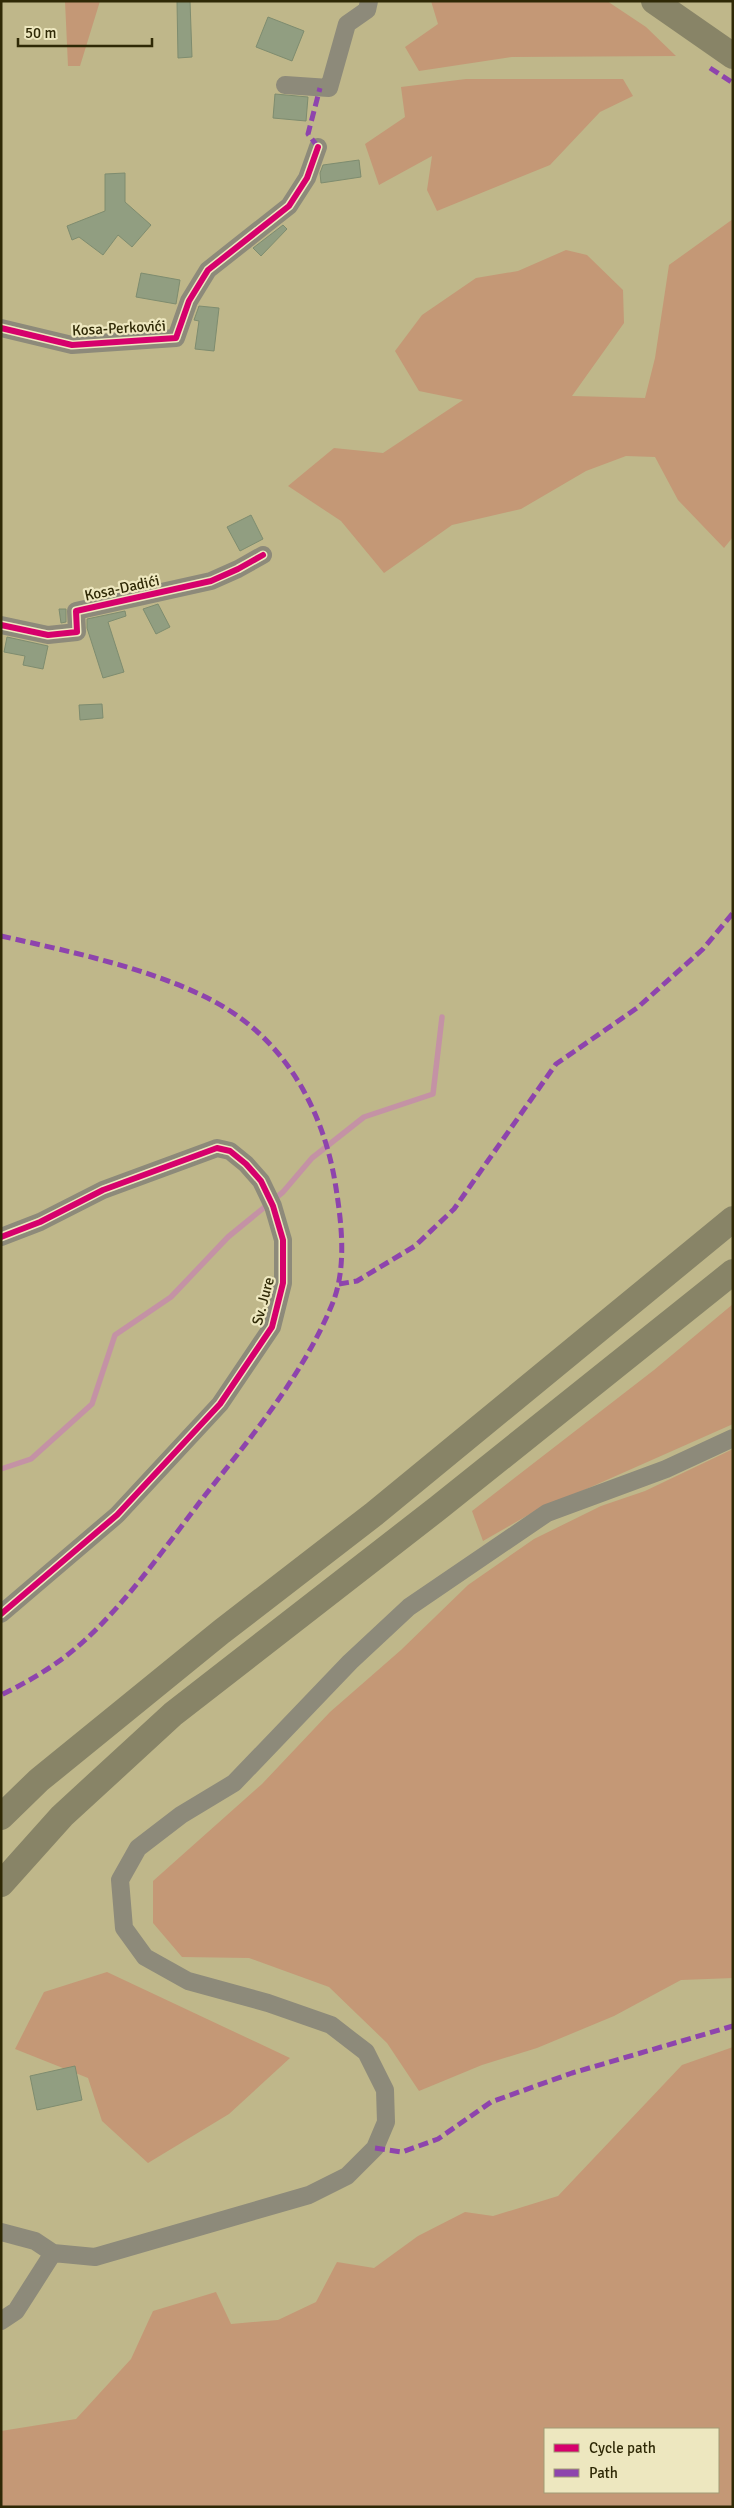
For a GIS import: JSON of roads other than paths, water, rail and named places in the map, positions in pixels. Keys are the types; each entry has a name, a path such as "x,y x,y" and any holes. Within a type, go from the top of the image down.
{"highway":[{"path":"654,1 733,56"},
{"path":"1,1817 39,1780 221,1632 374,1514 733,1219"},
{"path":"1,1884 62,1816 173,1714 438,1508 733,1272"}],"street":[{"path":"285,85 329,88 346,24 367,10 369,1"},
{"name":"Kosa-Perkovići","path":"1,328 72,345 176,338 189,301 208,270 289,206 307,178 318,147"},
{"name":"Kosa-Dadići","path":"1,625 48,635 77,632 76,611 211,581 263,555"},
{"name":"Sv. Jure","path":"1,1237 40,1222 103,1190 218,1148 230,1151 246,1164 269,1198 283,1240 283,1283 272,1327 220,1404 117,1515 1,1614"},
{"path":"1,2232 35,2240 53,2253 95,2257 309,2195 347,2176 375,2148 386,2122 385,2090 366,2052 330,2025 268,2004 188,1981 145,1958 124,1928 120,1880 138,1848 181,1815 234,1783 350,1662 409,1608 547,1513 666,1469 733,1438"},
{"path":"1,2321 16,2311 53,2253"}],"waterway":[{"path":"1,1469 31,1459 92,1404 115,1335 171,1297 228,1237 283,1192 312,1158 364,1117 433,1094 442,1017"}]}
